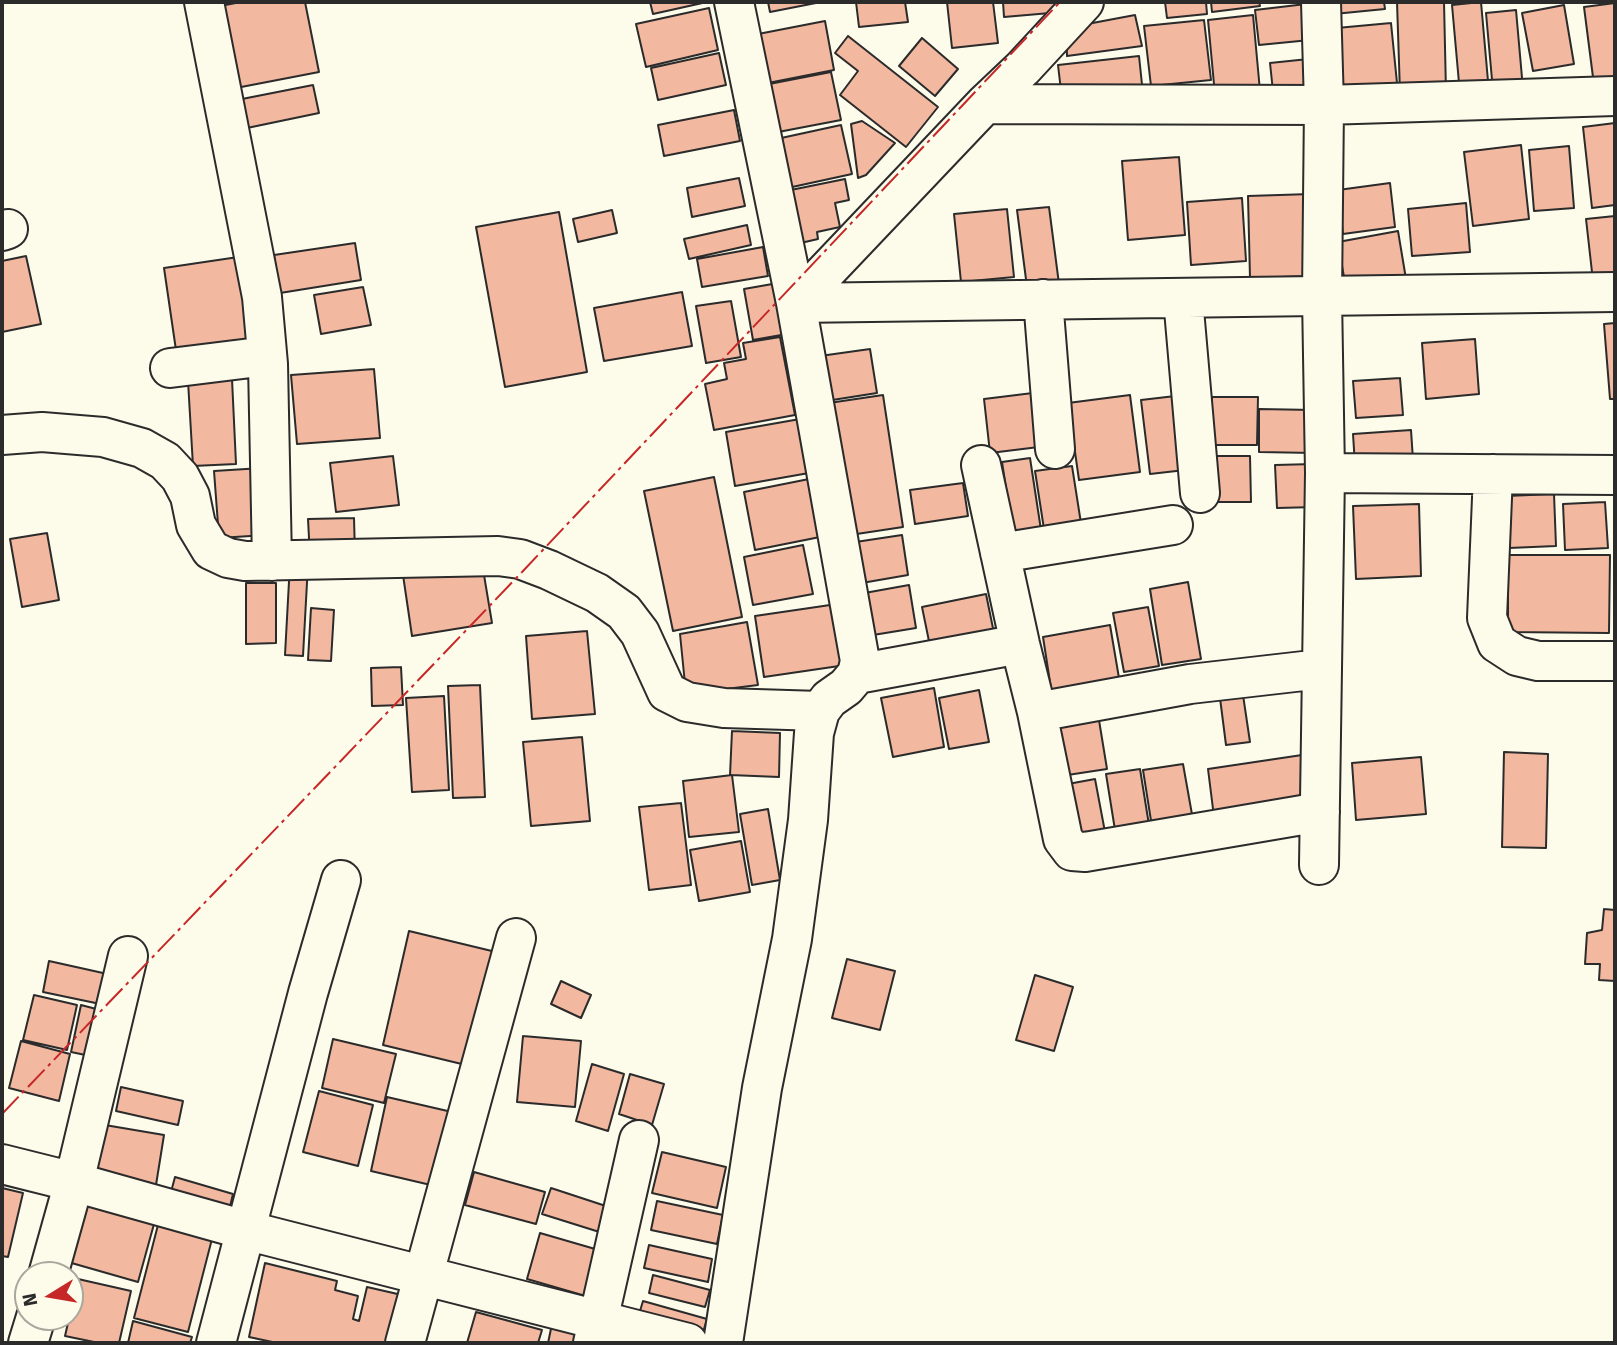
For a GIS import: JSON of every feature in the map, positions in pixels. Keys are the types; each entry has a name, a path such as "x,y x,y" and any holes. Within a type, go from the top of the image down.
{"street":[{"path":"204,2 262,297 267,356 272,561"},
{"path":"723,1343 762,1088 792,939 808,820 814,733 820,711 857,674 860,661 796,303 734,2"},
{"path":"796,303 1084,2"},
{"path":"1319,865 1325,473 1322,296 1324,105 1321,2"},
{"path":"985,104 1324,105 1615,96"},
{"path":"796,303 1615,292"},
{"path":"1183,298 1200,493"},
{"path":"1043,299 1055,449"},
{"path":"170,368 267,356"},
{"path":"2,435 42,432 103,437 142,448 165,461 180,477 190,496 196,524 211,550 228,558 244,561 498,556 520,559 597,593 624,612 640,634 667,692 687,702 724,708 820,711"},
{"path":"981,465 1063,839 1072,851 1085,852 1320,812"},
{"path":"1325,473 1615,475"},
{"path":"1493,474 1488,618 1497,643 1517,656 1538,661 1615,661"},
{"path":"1000,553 1173,525"},
{"path":"857,674 1020,643"},
{"path":"1037,712 1190,684 1321,669"},
{"path":"216,1343 308,993 341,880"},
{"path":"405,1343 516,938"},
{"path":"52,1261 74,1182 128,956"},
{"path":"596,1331 639,1140"},
{"path":"2,1164 424,1276 596,1331 688,1343"}],"building":[{"path":"241,2 305,2 319,72 236,88 220,6"},
{"path":"650,2 707,2 653,14"},
{"path":"768,2 821,2 770,12"},
{"path":"856,2 905,2 908,22 859,27"},
{"path":"947,2 993,2 998,43 952,48"},
{"path":"1003,2 1061,2 1062,12 1004,17"},
{"path":"1165,2 1206,2 1207,14 1167,18"},
{"path":"1211,2 1259,2 1260,6 1212,12"},
{"path":"1333,2 1384,2 1385,9 1334,14"},
{"path":"1397,2 1444,2 1446,92 1400,93"},
{"path":"1481,2 1488,81 1459,83 1452,5"},
{"path":"1615,3 1615,82 1594,85 1584,7"},
{"path":"1306,4 1310,40 1259,45 1255,10"},
{"path":"1564,5 1574,64 1533,71 1522,13"},
{"path":"709,8 718,50 646,67 636,24"},
{"path":"1516,10 1523,89 1493,91 1486,13"},
{"path":"1135,15 1142,46 1067,56 1066,28"},
{"path":"1253,15 1260,91 1215,95 1208,20"},
{"path":"1204,20 1211,80 1151,86 1144,26"},
{"path":"825,21 834,70 763,84 753,35"},
{"path":"1391,23 1398,93 1333,99 1326,29"},
{"path":"848,36 938,107 906,147 840,95 858,71 835,53"},
{"path":"922,38 958,69 935,96 899,66"},
{"path":"719,53 726,85 658,100 651,68"},
{"path":"1139,56 1143,94 1062,99 1058,65"},
{"path":"1318,58 1321,96 1274,101 1270,63"},
{"path":"831,72 841,120 773,133 764,85"},
{"path":"313,85 319,113 247,128 242,99"},
{"path":"734,110 740,141 664,156 658,125"},
{"path":"862,121 895,143 866,175 858,178 851,124"},
{"path":"1615,123 1615,205 1592,208 1583,127"},
{"path":"841,125 852,174 783,189 772,140"},
{"path":"1521,145 1529,219 1473,226 1464,152"},
{"path":"1569,146 1574,208 1534,211 1529,150"},
{"path":"1179,157 1185,235 1128,240 1122,161"},
{"path":"739,178 745,206 692,217 687,188"},
{"path":"845,179 849,200 835,203 840,227 817,232 818,239 792,245 781,192"},
{"path":"1390,183 1395,227 1343,234 1338,190"},
{"path":"1311,194 1313,276 1250,278 1248,196"},
{"path":"1242,198 1246,261 1191,265 1187,202"},
{"path":"1466,203 1470,252 1412,256 1408,209"},
{"path":"1049,207 1059,284 1027,287 1017,210"},
{"path":"1007,209 1014,277 961,282 954,214"},
{"path":"612,210 617,233 578,242 573,219"},
{"path":"559,212 587,372 505,387 476,227"},
{"path":"1615,216 1615,280 1593,281 1586,219"},
{"path":"747,225 751,245 689,259 684,239"},
{"path":"1398,231 1406,279 1346,289 1338,242"},
{"path":"355,243 361,280 280,293 274,255"},
{"path":"763,247 768,276 702,287 697,259"},
{"path":"26,256 41,324 2,332 2,261"},
{"path":"245,256 259,345 177,357 164,268"},
{"path":"778,283 787,334 753,340 744,289"},
{"path":"363,287 371,325 321,334 314,295"},
{"path":"682,292 692,346 604,361 594,308"},
{"path":"731,301 741,357 706,363 696,306"},
{"path":"1615,323 1615,399 1610,399 1604,324"},
{"path":"780,337 795,415 714,430 705,384 727,379 724,363 746,359 743,343"},
{"path":"1475,339 1479,394 1426,399 1422,343"},
{"path":"870,349 877,393 826,401 820,356"},
{"path":"374,369 380,438 297,444 291,375"},
{"path":"1400,378 1403,415 1356,418 1353,381"},
{"path":"232,379 236,464 193,466 188,381"},
{"path":"1041,392 1047,446 990,453 984,399"},
{"path":"883,395 903,527 850,535 829,403"},
{"path":"1130,395 1140,472 1079,480 1068,403"},
{"path":"1184,395 1194,469 1150,474 1141,400"},
{"path":"1212,397 1258,397 1257,445 1211,445"},
{"path":"1259,409 1314,410 1314,453 1259,452"},
{"path":"800,419 809,473 735,486 726,432"},
{"path":"1411,430 1413,460 1355,465 1353,434"},
{"path":"393,456 399,505 336,512 330,463"},
{"path":"1210,456 1250,456 1251,502 1210,502"},
{"path":"1030,458 1043,543 1015,547 1002,462"},
{"path":"1314,464 1316,507 1277,508 1275,465"},
{"path":"1072,466 1083,536 1046,542 1035,471"},
{"path":"262,468 266,535 219,538 214,471"},
{"path":"714,477 742,617 673,631 644,491"},
{"path":"814,478 825,536 755,550 744,492"},
{"path":"963,483 968,516 915,524 910,490"},
{"path":"1554,494 1556,546 1509,548 1506,496"},
{"path":"1605,502 1608,548 1565,550 1563,504"},
{"path":"1419,504 1421,576 1356,579 1353,506"},
{"path":"354,518 355,555 310,557 308,519"},
{"path":"47,533 59,600 22,607 10,539"},
{"path":"902,535 908,575 856,584 849,543"},
{"path":"803,545 813,594 753,605 744,557"},
{"path":"1508,555 1610,555 1609,633 1508,632"},
{"path":"290,563 308,564 303,656 285,655"},
{"path":"482,563 492,623 412,636 403,575"},
{"path":"1188,582 1201,659 1162,665 1150,589"},
{"path":"246,583 276,583 276,643 246,644"},
{"path":"909,585 916,628 867,636 859,594"},
{"path":"986,594 995,638 931,651 922,607"},
{"path":"837,604 846,665 764,677 755,616"},
{"path":"1148,607 1159,666 1124,672 1113,613"},
{"path":"311,608 334,610 331,661 308,660"},
{"path":"747,622 758,685 686,694 680,634"},
{"path":"1110,625 1120,684 1052,695 1043,637"},
{"path":"587,631 595,714 532,719 526,636"},
{"path":"401,667 403,705 372,706 371,668"},
{"path":"480,685 485,797 453,798 448,686"},
{"path":"934,688 944,747 893,757 881,698"},
{"path":"979,690 989,742 949,749 939,698"},
{"path":"1243,695 1250,742 1226,745 1220,698"},
{"path":"444,696 449,790 412,792 406,698"},
{"path":"1098,714 1107,769 1061,776 1051,721"},
{"path":"732,731 780,733 779,777 730,775"},
{"path":"582,737 590,821 531,826 523,742"},
{"path":"1504,752 1548,754 1546,848 1502,847"},
{"path":"1302,755 1308,803 1214,817 1208,769"},
{"path":"1421,757 1426,814 1356,820 1352,763"},
{"path":"1183,764 1193,820 1152,827 1143,770"},
{"path":"1140,769 1149,825 1115,830 1106,774"},
{"path":"732,775 739,832 689,837 683,781"},
{"path":"1095,779 1105,832 1077,837 1068,784"},
{"path":"681,803 691,885 649,890 639,807"},
{"path":"768,809 780,880 752,885 740,814"},
{"path":"741,841 750,892 699,901 690,850"},
{"path":"1604,909 1615,910 1615,981 1599,980 1600,964 1585,964 1587,933 1602,930"},
{"path":"409,931 496,952 470,1066 383,1045"},
{"path":"847,959 895,971 880,1030 832,1018"},
{"path":"49,961 112,975 105,1005 43,992"},
{"path":"1035,975 1073,987 1054,1051 1016,1040"},
{"path":"561,981 591,995 581,1018 551,1004"},
{"path":"34,995 77,1005 67,1050 23,1040"},
{"path":"81,1005 104,1011 95,1057 71,1052"},
{"path":"523,1036 581,1041 575,1107 517,1102"},
{"path":"333,1039 396,1054 384,1103 322,1088"},
{"path":"21,1041 70,1054 59,1101 9,1088"},
{"path":"592,1064 624,1074 608,1131 576,1121"},
{"path":"630,1074 664,1084 652,1125 619,1114"},
{"path":"121,1087 183,1101 178,1125 116,1111"},
{"path":"319,1091 373,1105 358,1166 303,1152"},
{"path":"387,1097 452,1112 435,1186 371,1171"},
{"path":"99,1124 164,1135 156,1185 90,1173"},
{"path":"662,1152 726,1167 717,1208 652,1193"},
{"path":"474,1172 545,1192 536,1224 465,1205"},
{"path":"175,1177 233,1194 227,1219 168,1203"},
{"path":"2,1188 23,1193 8,1257 2,1256"},
{"path":"551,1188 618,1210 609,1235 542,1214"},
{"path":"657,1201 723,1215 717,1244 651,1230"},
{"path":"77,1202 154,1224 138,1282 84,1267 84,1261 61,1260"},
{"path":"159,1221 213,1235 188,1332 134,1318"},
{"path":"540,1233 602,1251 589,1297 527,1279"},
{"path":"649,1245 712,1259 708,1282 644,1268"},
{"path":"265,1263 337,1281 335,1290 358,1296 353,1319 359,1321 367,1287 402,1295 390,1343 277,1343 249,1337"},
{"path":"653,1275 710,1290 705,1307 649,1293"},
{"path":"84,1280 131,1291 119,1343 99,1343 65,1336 66,1331 84,1331"},
{"path":"643,1301 707,1319 701,1339 637,1321"},
{"path":"476,1312 542,1330 538,1343 467,1343"},
{"path":"133,1321 192,1337 190,1343 128,1343"},
{"path":"552,1324 590,1333 588,1343 548,1343"}],"power":[{"path":"2,1114 523,571 1060,2"}]}
